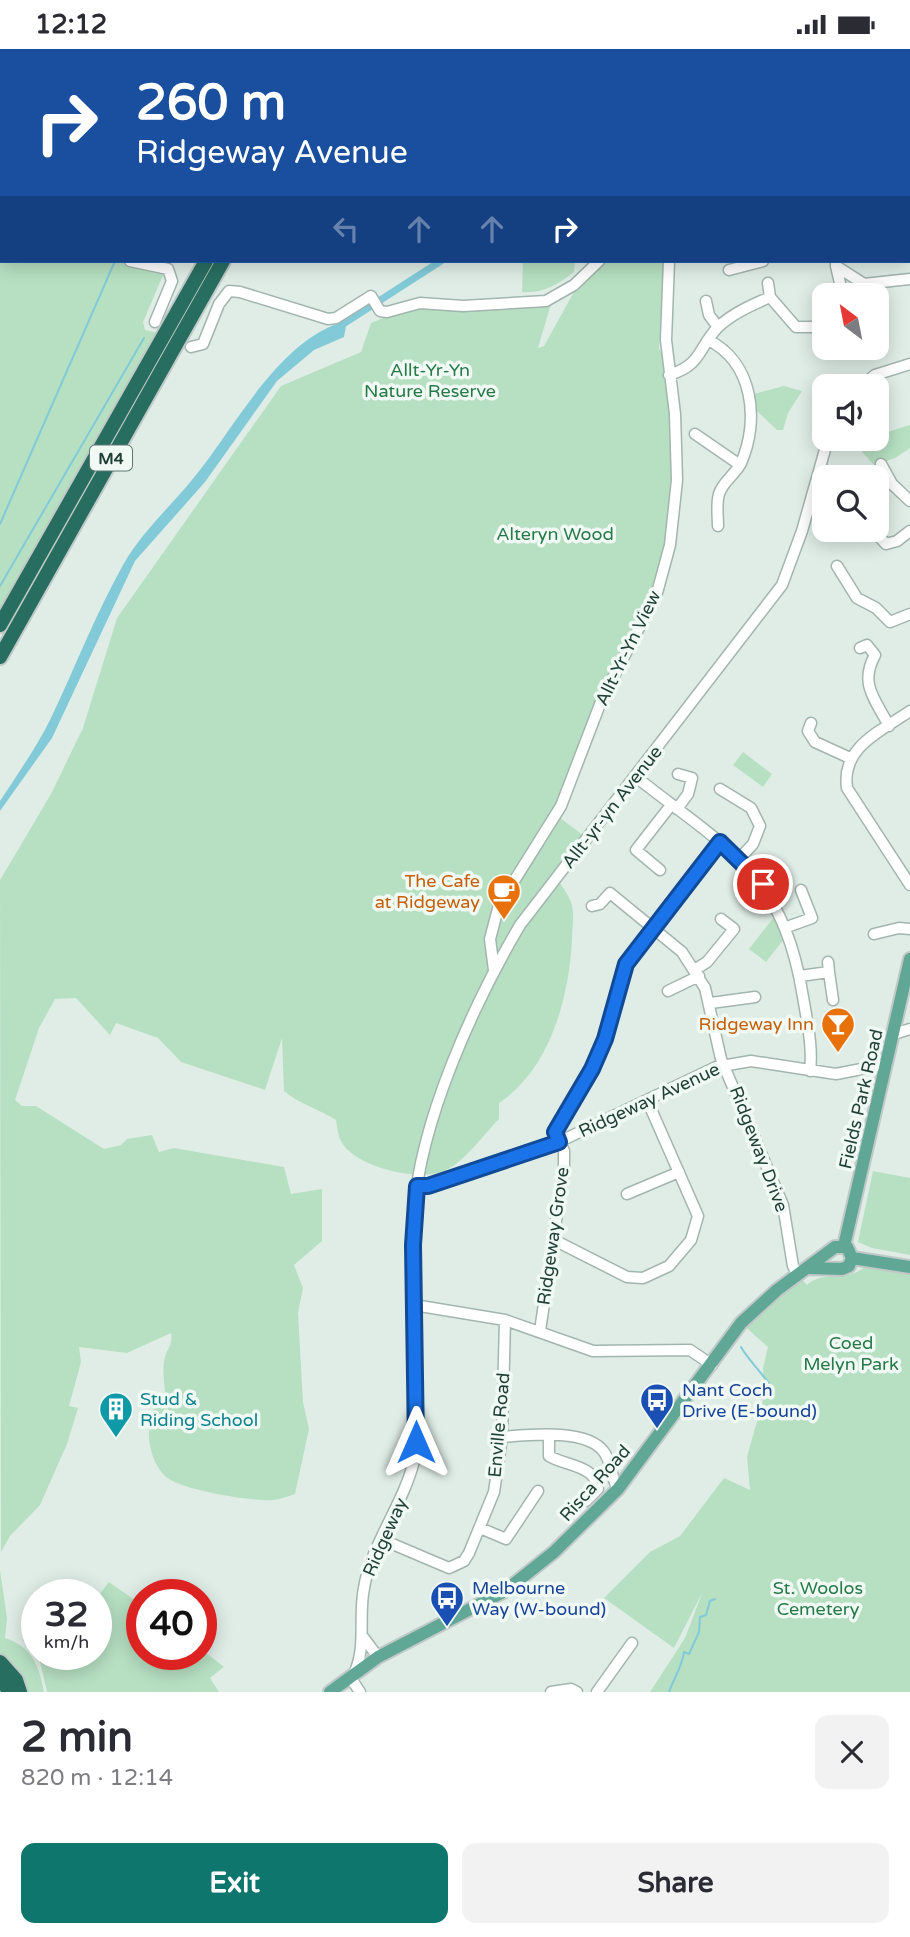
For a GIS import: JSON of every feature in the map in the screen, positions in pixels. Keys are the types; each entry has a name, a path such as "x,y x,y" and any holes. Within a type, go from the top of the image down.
{"highway":[{"name":"M4","path":"0,625 205,263"},
{"name":"M4","path":"0,657 222,263"},
{"path":"0,1662 16,1680 20,1692"},
{"path":"0,1676 9,1692"}],"main road":[{"name":"Fields Park Road","path":"844,1246 910,959"},
{"path":"803,1272 834,1267 846,1268 852,1258 849,1249 844,1246 835,1247 830,1254 834,1267"},
{"name":"Risca Road","path":"330,1692 378,1657 474,1608 526,1576 618,1489 758,1306 830,1254"},
{"path":"852,1258 910,1267"}],"street":[{"path":"145,263 168,269 172,281 155,321"},
{"path":"191,347 203,344 219,304 229,291 328,319 336,318 370,296 379,308 387,312 420,303 463,306 546,301 574,285 597,263"},
{"name":"Allt-Yr-Yn View","path":"494,970 490,939 499,905 561,806 602,699 657,593 670,545 677,479 675,414 666,340 668,263"},
{"path":"729,270 755,263"},
{"path":"836,263 863,283"},
{"path":"836,263 840,283"},
{"path":"873,283 910,279"},
{"path":"768,283 770,297 796,327 812,327"},
{"path":"669,375 690,367 719,327 744,309 770,297"},
{"path":"706,301 709,315 719,327"},
{"path":"708,340 737,364 748,392 750,424 747,447 740,465 719,493 718,526"},
{"path":"878,374 910,364"},
{"path":"695,435 740,465"},
{"path":"889,481 910,501"},
{"name":"Allt-yr-yn Avenue","path":"417,1186 437,1110 494,970 520,925 782,585 812,501"},
{"path":"884,542 886,544 897,541 910,531"},
{"path":"837,566 857,598 876,608 890,622 910,616"},
{"path":"860,648 867,645 874,650 875,655 867,669 866,681 889,726"},
{"path":"910,711 860,745 850,758 845,776 847,788 910,885"},
{"path":"819,743 850,758"},
{"path":"660,870 636,850 688,794 692,778 678,773"},
{"path":"636,777 720,842 763,884 786,927 800,976 811,1060 810,1071"},
{"path":"720,789 751,808 760,826 752,844 739,859"},
{"path":"653,928 720,842"},
{"path":"786,927 812,918 802,890"},
{"path":"592,906 600,904 610,893 682,953 698,973"},
{"path":"668,991 698,973 734,929 721,919"},
{"name":"Ridgeway Grove","path":"540,1331 564,1166 564,1151 555,1132 592,1069 605,1039 626,964 653,928"},
{"path":"874,934 899,928 910,929"},
{"path":"800,976 828,967 833,1000"},
{"name":"Ridgeway Drive","path":"698,973 711,1003 725,1065 783,1205 793,1266 803,1272"},
{"path":"711,1003 755,997"},
{"path":"894,1034 910,1029"},
{"name":"Ridgeway Avenue","path":"417,1186 454,1178 559,1142 725,1065 751,1061 777,1063 836,1074 887,1064"},
{"path":"554,1240 627,1277 643,1278 657,1273 677,1258 691,1240 697,1227 698,1216 647,1100"},
{"path":"627,1194 679,1172"},
{"name":"Ridgeway","path":"355,1674 363,1637 364,1587 403,1497 414,1461 413,1245 417,1186"},
{"path":"414,1305 505,1320 604,1353 690,1350 712,1365"},
{"name":"Enville Road","path":"383,1541 449,1568 464,1562 494,1492 502,1437 505,1320"},
{"path":"502,1437 549,1435 581,1438 596,1444 604,1452 618,1489"},
{"path":"549,1435 550,1456 560,1467 579,1466 596,1482 598,1489 586,1501"},
{"path":"480,1528 506,1539 538,1491"},
{"path":"363,1637 378,1657"},
{"path":"597,1692 632,1643"},
{"path":"355,1674 360,1692"},
{"path":"551,1692 571,1689 577,1692"}],"green space":[{"path":"0,263 129,263 164,273 143,322 145,330 158,333 0,612"},
{"path":"523,263 575,263 574,272 550,287 522,292"},
{"path":"590,263 664,263 659,349 667,359 677,480 657,593 622,661 556,815 587,838 557,878 571,902 573,921 570,962 554,1031 532,1071 517,1089 499,1103 499,1119 473,1148 444,1171 419,1175 388,1170 359,1158 341,1141 336,1120 284,1091 282,1038 265,1090 181,1062 158,1038 116,1023 110,1035 76,998 55,999 39,1028 15,1100 22,1106 36,1106 104,1149 121,1145 127,1139 152,1135 159,1152 174,1148 284,1167 291,1194 322,1189 322,1241 294,1265 303,1288 298,1313 303,1402 309,1429 295,1494 277,1500 264,1500 217,1494 185,1486 161,1472 152,1455 149,1437 153,1410 165,1393 164,1366 171,1333 127,1353 79,1347 81,1362 69,1406 78,1408 67,1444 40,1505 10,1536 1,1552 0,880 51,794 83,728 117,618 281,386 361,352 371,323 420,303 551,304 538,348 544,346"},
{"path":"784,386 802,391 788,413 783,430 777,430 757,411 754,394"},
{"path":"910,425 910,448 895,458 874,465 862,452 889,451 889,432"},
{"path":"743,752 772,774 763,787 733,765"},
{"path":"774,917 784,939 766,962 749,949"},
{"path":"873,1171 910,1178 910,1255 872,1248 858,1242"},
{"path":"865,1267 910,1270 910,1692 650,1692 685,1638 702,1593 674,1648 604,1598 650,1552 680,1536 724,1478 750,1490 747,1457 764,1396 763,1368 768,1347 741,1323 798,1275 807,1285 820,1278 849,1274"},
{"path":"0,1570 7,1618 5,1638 21,1646 21,1670 39,1670 44,1692 22,1692 0,1657"},
{"path":"112,1584 126,1594 126,1670 217,1670 217,1662 224,1667 210,1678 219,1692 47,1692 42,1670 112,1670"}],"water":[{"path":"347,321 344,337 314,350 277,381 205,482 135,561 52,738 0,811 0,801 45,730 103,603 131,552 193,478 265,381 303,343 324,329"}],"waterway":[{"path":"0,524 114,263"},
{"path":"340,326 438,263"},
{"path":"0,586 144,338"},
{"path":"741,1347 769,1384"},
{"path":"669,1692 684,1652 689,1654 699,1632 700,1617 706,1615 710,1601 715,1599"}],"place":[{"name":"The Cafe at Ridgeway","path":"504,921"},
{"name":"Ridgeway Inn","path":"838,1054"},
{"name":"Nant Coch Drive (E-bound)","path":"657,1430"},
{"name":"Stud & Riding School","path":"116,1439"},
{"name":"Melbourne Way (W-bound)","path":"447,1628"}],"route":[{"path":"416,1442 413,1245 417,1186 428,1186 559,1142 555,1132 592,1069 605,1039 626,964 720,842 763,884"}],"park label":[{"name":"Allt-Yr-Yn Nature Reserve","path":"430,380"},
{"name":"Alteryn Wood","path":"555,534"},
{"name":"Coed Melyn Park","path":"851,1354"},
{"name":"St. Woolos Cemetery","path":"818,1598"}]}
